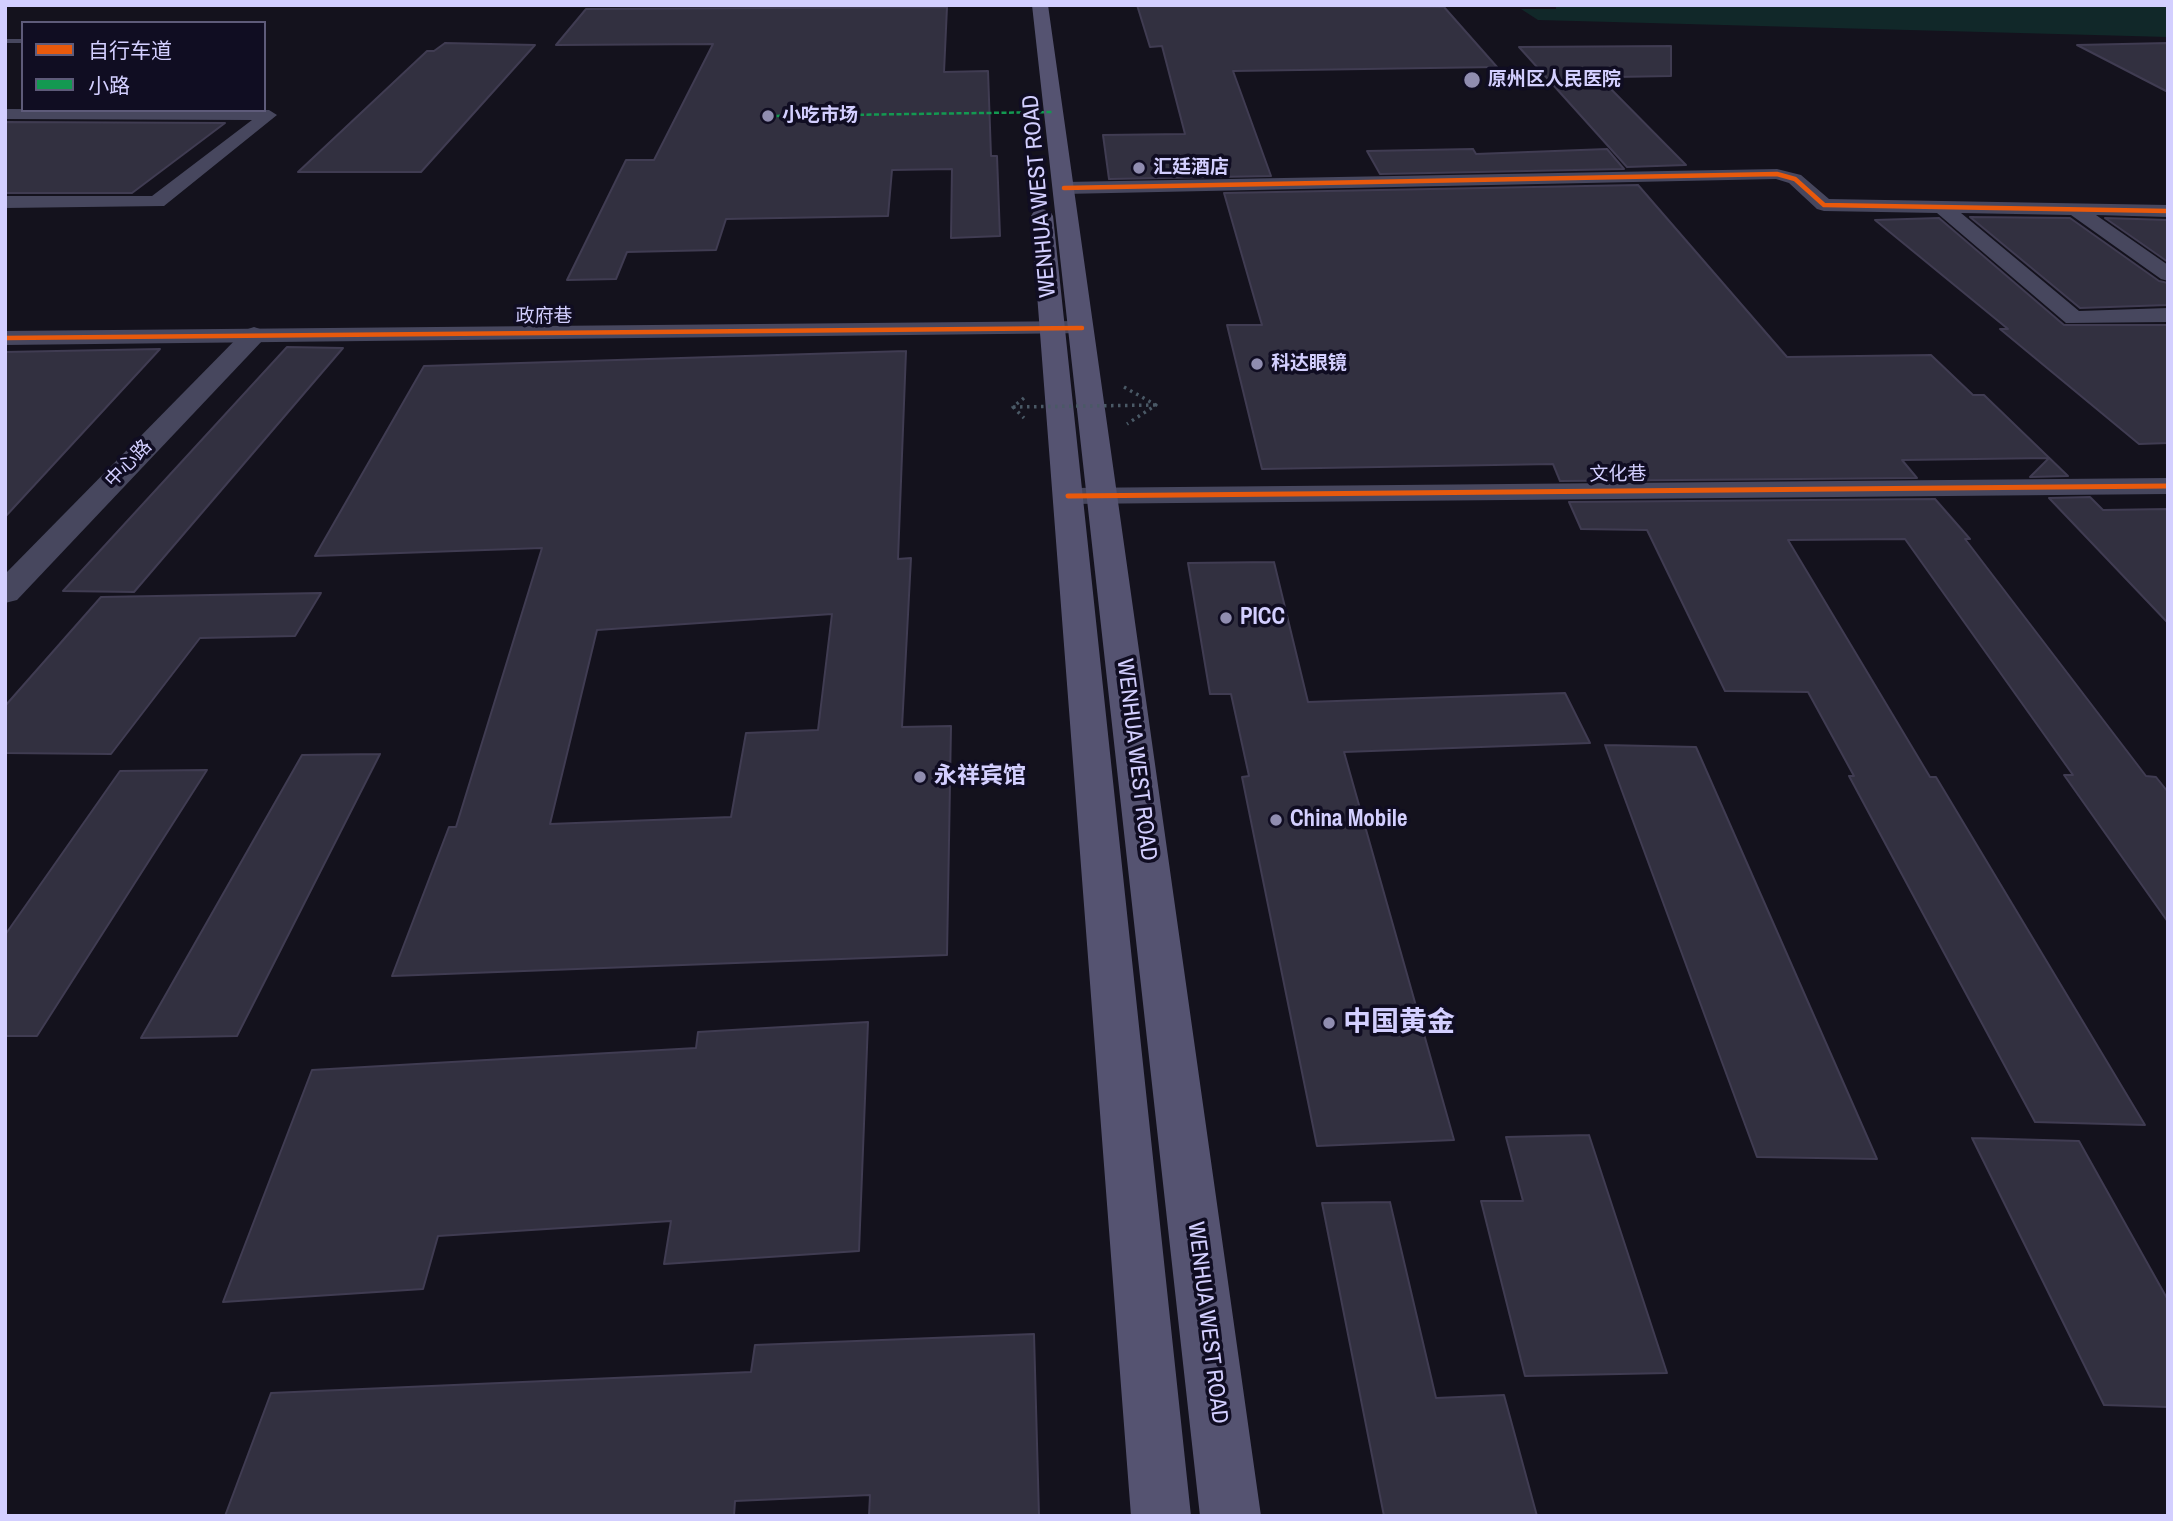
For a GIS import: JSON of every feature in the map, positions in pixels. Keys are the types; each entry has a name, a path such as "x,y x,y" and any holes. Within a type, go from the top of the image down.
{"main road":[{"name":"WENHUA WEST ROAD","path":"1022,5 1068,328 1086,496 1161,1516"},
{"name":"WENHUA WEST ROAD","path":"1040,5 1064,188 1068,328"},
{"name":"WENHUA WEST ROAD","path":"1086,496 1231,1516"}],"street":[{"path":"5,114 269,115 157,202 5,202"},
{"path":"1064,188 1777,174 1795,179 1824,205 2168,211"},
{"path":"1943,208 2074,318 2168,315"},
{"path":"2076,210 2168,275"},
{"name":"政府巷","path":"5,338 1068,328"},
{"name":"中心路","path":"5,593 254,335"},
{"name":"文化巷","path":"1086,496 2168,486"}],"path":[{"path":"1013,407 1156,405"}],"green space":[{"path":"1556,5 2168,5 2168,37 1538,20 1521,9 1556,9"}],"building":[{"path":"1137,5 1444,7 1497,67 1233,71 1271,176 1109,179 1103,135 1185,134 1162,46 1150,47"},
{"path":"947,7 944,72 988,71 991,156 997,156 1000,236 951,238 952,169 892,170 888,216 726,219 716,250 627,252 616,279 567,280 626,160 654,160 713,44 556,45 586,9"},
{"path":"445,43 535,45 421,172 298,172 427,51 434,51"},
{"path":"2168,43 2168,92 2077,45"},
{"path":"1671,46 1671,76 1615,77 1618,80 1602,80 1686,165 1627,167 1519,47"},
{"path":"5,122 225,123 132,193 5,193"},
{"path":"1473,149 1476,154 1607,149 1624,169 1380,174 1367,151"},
{"path":"1638,185 1787,357 1931,355 1973,395 1984,395 2068,476 2030,477 2049,458 1902,460 1917,478 1560,481 1553,464 1262,469 1227,325 1262,325 1224,193"},
{"path":"1970,217 2070,218 2159,281 2168,283 2168,305 2080,308"},
{"path":"1939,218 2064,325 2168,325 2168,443 2139,444 2000,329 2008,329 1875,220"},
{"path":"2105,218 2168,220 2168,262"},
{"path":"287,347 343,348 134,592 63,591"},
{"path":"160,349 5,517 5,352"},
{"path":"906,351 898,559 911,558 902,727 951,726 947,955 392,976 449,827 456,827 542,548 315,556 424,366","holes":["832,614 818,730 746,733 731,817 550,824 597,630"]},
{"path":"2090,497 2103,510 2168,509 2168,623 2049,498"},
{"path":"1935,499 1970,539 1965,539 2146,776 2156,777 2168,792 2168,922 2064,775 2073,775 1905,539 1788,540 1930,777 1936,777 2145,1125 2035,1122 1849,776 1854,776 1808,692 1725,691 1647,530 1581,529 1569,502"},
{"path":"1274,562 1308,702 1565,693 1590,743 1344,752 1454,1140 1317,1146 1242,777 1249,776 1231,694 1210,694 1188,563"},
{"path":"321,593 295,636 200,638 111,754 5,753 5,706 101,597"},
{"path":"1605,745 1696,747 1877,1159 1757,1157"},
{"path":"380,754 237,1036 141,1038 302,755"},
{"path":"207,770 37,1036 5,1036 5,935 120,771"},
{"path":"868,1022 859,1251 664,1264 671,1221 438,1236 423,1289 223,1302 312,1070 696,1048 698,1032"},
{"path":"1589,1135 1667,1373 1525,1376 1481,1201 1523,1201 1506,1137"},
{"path":"1972,1138 2079,1141 2168,1300 2168,1407 2104,1405"},
{"path":"1390,1202 1436,1398 1504,1395 1537,1516 1384,1516 1322,1203"},
{"path":"1034,1334 1039,1516 869,1516 870,1495 735,1501 734,1516 225,1516 271,1393 751,1372 755,1345"}],"marked path":[{"path":"769,116 1054,112"}],"cycle path":[{"path":"1064,188 1777,174 1795,179 1824,205 2168,211"},
{"path":"5,338 1082,328"},
{"path":"1068,496 2168,486"}],"place":[{"name":"原州区人民医院","path":"1472,80"},
{"name":"小吃市场","path":"768,116"},
{"name":"汇廷酒店","path":"1139,168"},
{"name":"科达眼镜","path":"1257,364"},
{"name":"PICC","path":"1226,618"},
{"name":"永祥宾馆","path":"920,777"},
{"name":"China Mobile","path":"1276,820"},
{"name":"中国黄金","path":"1329,1023"}]}
